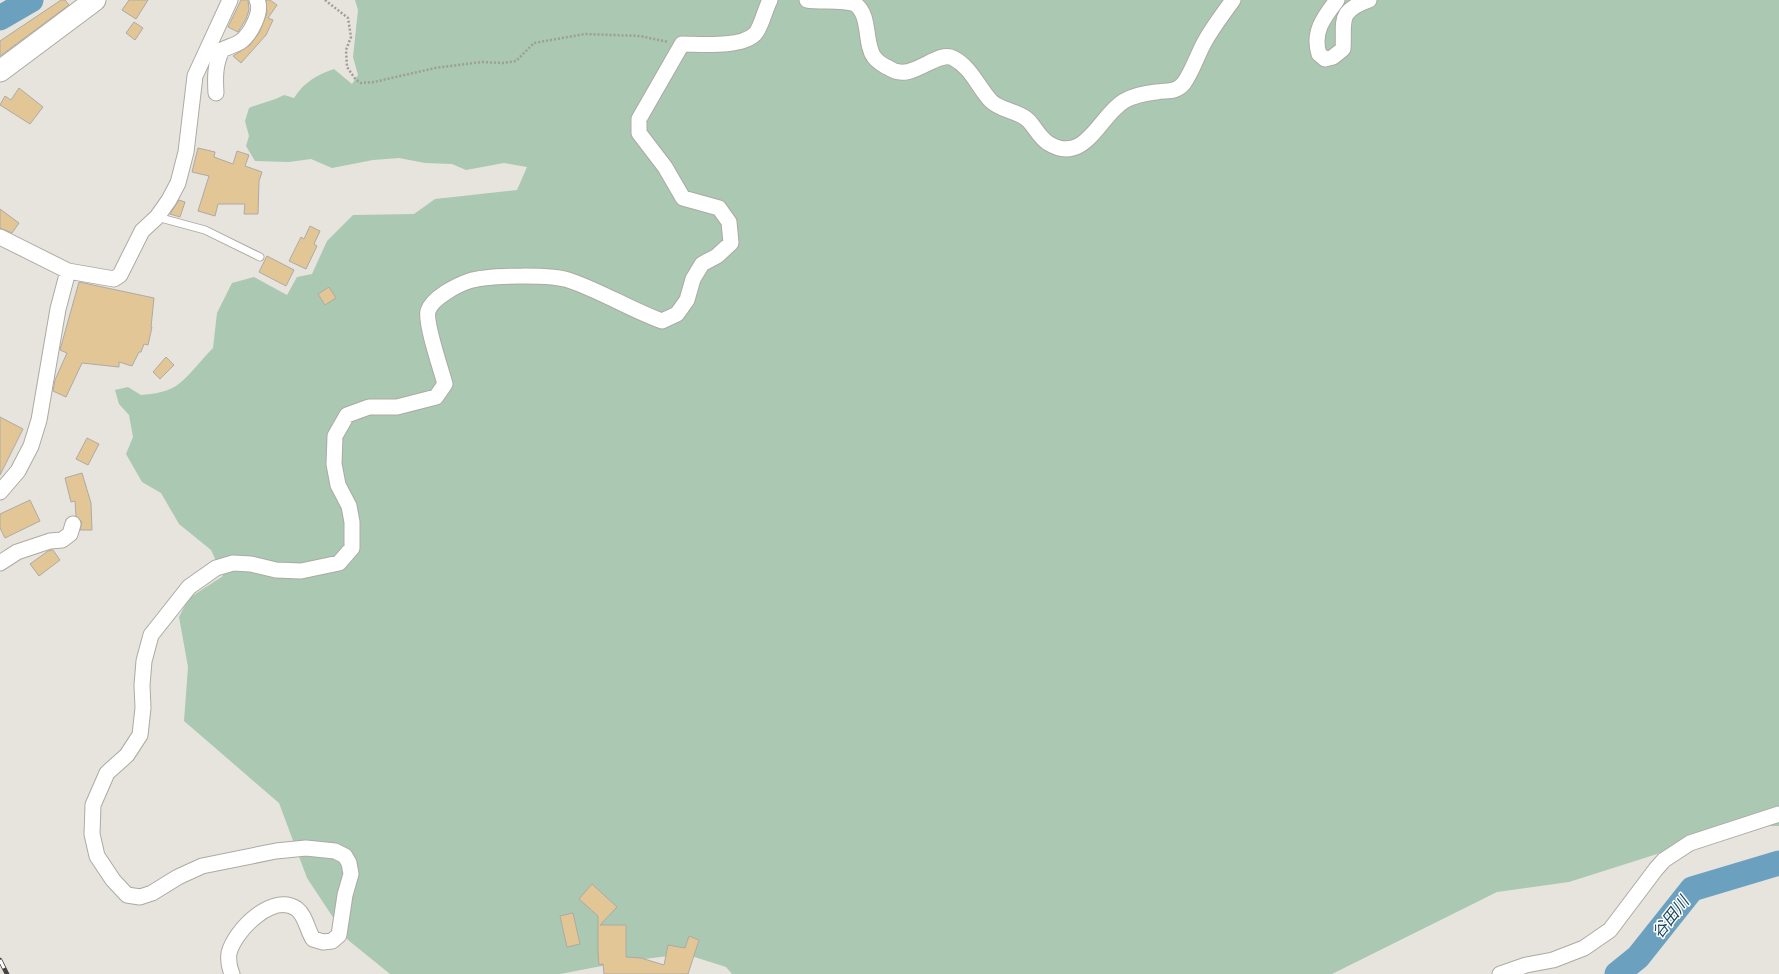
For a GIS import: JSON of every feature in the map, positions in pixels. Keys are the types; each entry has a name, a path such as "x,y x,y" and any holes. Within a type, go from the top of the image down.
{"main road":[{"path":"0,71 95,0"}],"street":[{"path":"0,237 68,271 114,279 120,275 142,231 157,217 170,200 178,183 186,152 195,76 230,0"},
{"path":"216,92 217,62 222,50 241,42 251,28 258,15 257,0"},
{"path":"232,974 229,966 229,953 234,944 257,915 269,907 288,905 297,909 304,916 307,928 313,939 323,942 332,941 339,935 345,896 351,874 349,863 345,856 335,850 306,848 276,851 202,866 178,876 152,893 140,897 127,895 112,880 97,856 92,834 92,805 106,773 127,755 140,735 143,708 142,685 144,661 151,635 189,587 216,568 233,563 251,564 276,570 301,571 339,563 352,548 352,522 349,506 338,485 334,464 335,436 347,415 370,407 397,407 436,397 444,384 441,367 430,335 428,311 438,297 469,281 536,276 570,280 662,322 677,314 687,300 692,279 702,264 717,256 731,243 729,222 719,208 683,198 665,167 639,133 639,119 682,44 717,45 744,40 755,34 770,0"},
{"path":"807,0 843,1 855,4 862,13 874,57 890,70 902,73 930,64 943,56 953,57 972,75 992,101 1000,108 1015,112 1028,120 1048,143 1060,148 1070,148 1081,146 1114,109 1125,101 1156,92 1172,92 1183,84 1205,42 1232,0"},
{"path":"1337,0 1320,25 1317,34 1319,54 1325,59 1333,57 1343,49 1342,26 1344,17 1351,8 1369,0"},
{"path":"0,492 18,471 31,446 39,420 58,310 68,271"},
{"path":"0,563 17,552 50,541 62,540 70,534 73,524"},
{"path":"1500,974 1526,965 1553,960 1584,948 1610,930 1664,860 1690,843 1779,814"}],"lane":[{"path":"157,217 205,230 260,257"}],"path":[{"path":"326,0 348,18 350,37 346,50 347,67 356,80 361,83 374,82 435,68 482,62 503,63 516,61 534,43 586,34 640,36 682,44"}],"green space":[{"path":"355,0 1779,0 1779,826 1768,826 1676,848 1569,882 1497,892 1332,974 732,974 726,967 685,954 628,961 560,974 390,974 348,940 307,878 279,803 184,721 188,667 179,617 189,598 223,576 211,550 179,524 161,493 142,482 126,454 133,437 129,415 119,404 115,390 128,387 141,395 161,392 176,386 213,348 217,313 232,283 254,277 287,295 297,277 312,274 327,241 353,215 414,214 435,199 517,190 527,167 504,163 466,170 452,164 425,163 399,158 373,160 332,168 311,159 289,162 255,161 246,146 249,136 245,121 249,108 284,95 294,98 298,92 311,80 334,69 352,84 358,75 353,57 358,10"}],"building":[{"path":"61,0 65,0 69,5 0,56 0,41"},
{"path":"129,0 148,0 136,19 122,10"},
{"path":"241,0 248,0 249,10 246,19 238,32 228,27"},
{"path":"266,0 270,0 277,5 268,18 273,20 266,35 241,63 233,56 250,45 259,33 267,13"},
{"path":"134,22 143,28 135,40 126,33"},
{"path":"19,88 43,107 30,124 0,105 5,96 11,100"},
{"path":"198,148 215,152 214,157 233,164 237,151 249,155 245,166 262,172 259,181 258,214 244,214 245,204 218,204 215,216 198,211 209,176 192,172"},
{"path":"179,200 185,202 180,217 170,214"},
{"path":"0,209 19,223 12,233 0,228"},
{"path":"310,226 320,231 314,244 317,246 306,269 289,261 301,237 304,239"},
{"path":"267,256 294,270 286,286 259,272"},
{"path":"79,282 154,298 152,327 148,345 144,344 132,366 119,362 119,367 82,363 66,397 53,391 55,380 67,353 60,350"},
{"path":"329,287 336,298 325,305 318,294"},
{"path":"166,357 174,365 160,379 153,372"},
{"path":"0,417 23,429 0,475"},
{"path":"87,438 99,444 88,465 76,459"},
{"path":"82,473 91,503 92,530 80,530 82,522 76,516 75,501 71,502 65,478"},
{"path":"30,500 40,521 5,538 0,528 0,514"},
{"path":"53,550 60,560 39,576 30,564 48,551"},
{"path":"592,884 617,907 600,925 626,925 626,957 641,958 664,965 668,945 685,948 689,936 699,940 688,974 604,974 603,964 599,965 598,916 579,899"},
{"path":"573,913 580,944 567,947 560,916"}],"waterway":[{"path":"0,18 31,0"},
{"name":"谷田川","path":"1617,974 1638,957 1692,889 1779,863"}],"railway":[{"path":"0,960 7,974"}]}
